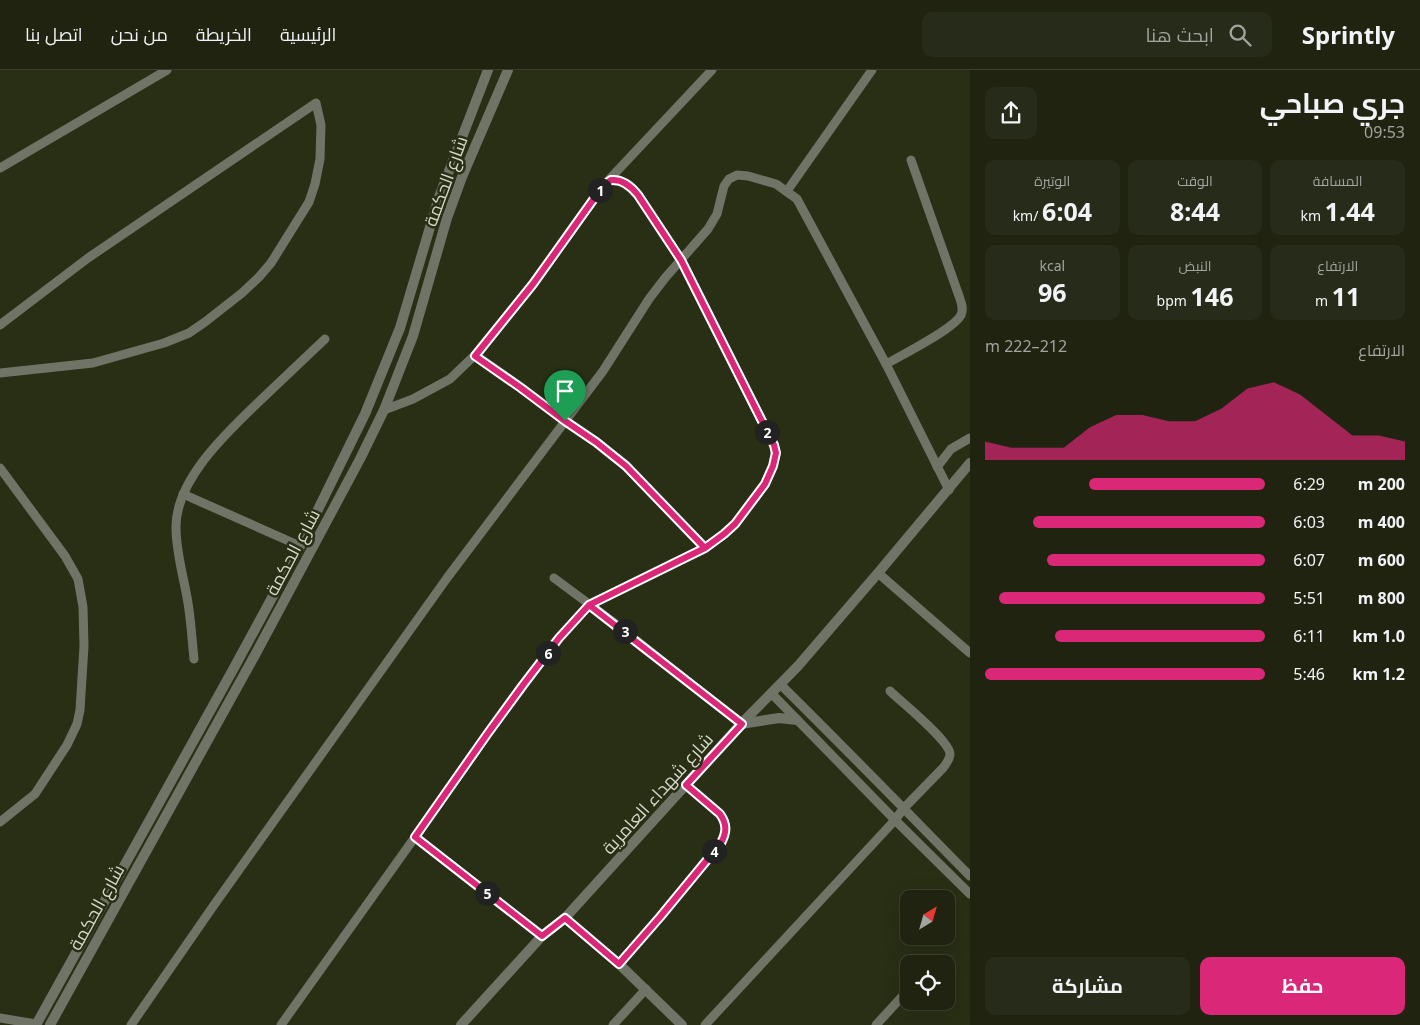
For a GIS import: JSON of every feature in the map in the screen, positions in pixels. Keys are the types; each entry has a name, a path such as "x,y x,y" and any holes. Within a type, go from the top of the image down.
{"street":[{"path":"0,168 166,70"},
{"name":"شارع الحكمة","path":"36,1025 300,546 374,394 400,328 439,197 488,70"},
{"name":"شارع الحكمة","path":"50,1025 255,655 360,459 384,410 413,336 447,218 459,185 508,70"},
{"path":"384,410 413,399 450,379 475,356 533,284 603,186 611,180 712,70"},
{"path":"787,191 872,70"},
{"path":"0,325 88,258 316,103 321,125 320,159 309,202 272,263 242,293 205,322 189,332 164,343 93,363 0,373"},
{"path":"886,364 946,330 957,320 962,310 959,296 911,160"},
{"path":"131,1025 447,578 603,371 649,299 708,228 719,207 724,186 732,177 737,175 748,176 776,184 797,199 886,364 949,490"},
{"path":"281,1025 488,733 559,638 589,605 705,548 724,534 740,517 765,484 773,466 776,453 774,445 681,260 633,188 620,180 611,180"},
{"path":"194,659 176,528 177,511 183,494 198,467 215,446 325,339"},
{"path":"475,356 596,442 626,466 705,548"},
{"path":"937,466 951,449 970,438"},
{"name":"شارع شهداء العامرية","path":"461,1025 542,936 565,918 742,724 781,685 949,490 970,463"},
{"path":"0,468 65,556 78,579 83,607 84,646 80,710 77,724 68,745 34,794 0,822"},
{"path":"183,494 300,546"},
{"path":"878,573 970,654"},
{"path":"554,578 742,724 779,718 797,720"},
{"path":"781,685 846,748 903,809 970,876"},
{"path":"705,1025 948,761 950,754 947,746 938,734 890,691"},
{"path":"772,694 970,894"},
{"path":"619,964 697,873 725,836 726,826 724,819 686,785"},
{"path":"415,837 542,936"},
{"path":"962,886 970,880"},
{"path":"565,918 619,964 682,1025"},
{"path":"613,1025 646,989"},
{"path":"876,1025 900,999"},
{"path":"0,1018 36,1025"}],"route":[{"path":"565,421 475,356 533,284 603,186 611,180 620,180 633,188 681,260 774,445 776,453 773,466 765,484 735,524 724,534 705,548 589,605 742,724 686,785 724,819 726,826 725,836 660,917 619,964 565,918 542,936 415,837 523,685 559,638 589,605 656,572 705,548 626,466 596,442 565,421"}]}
